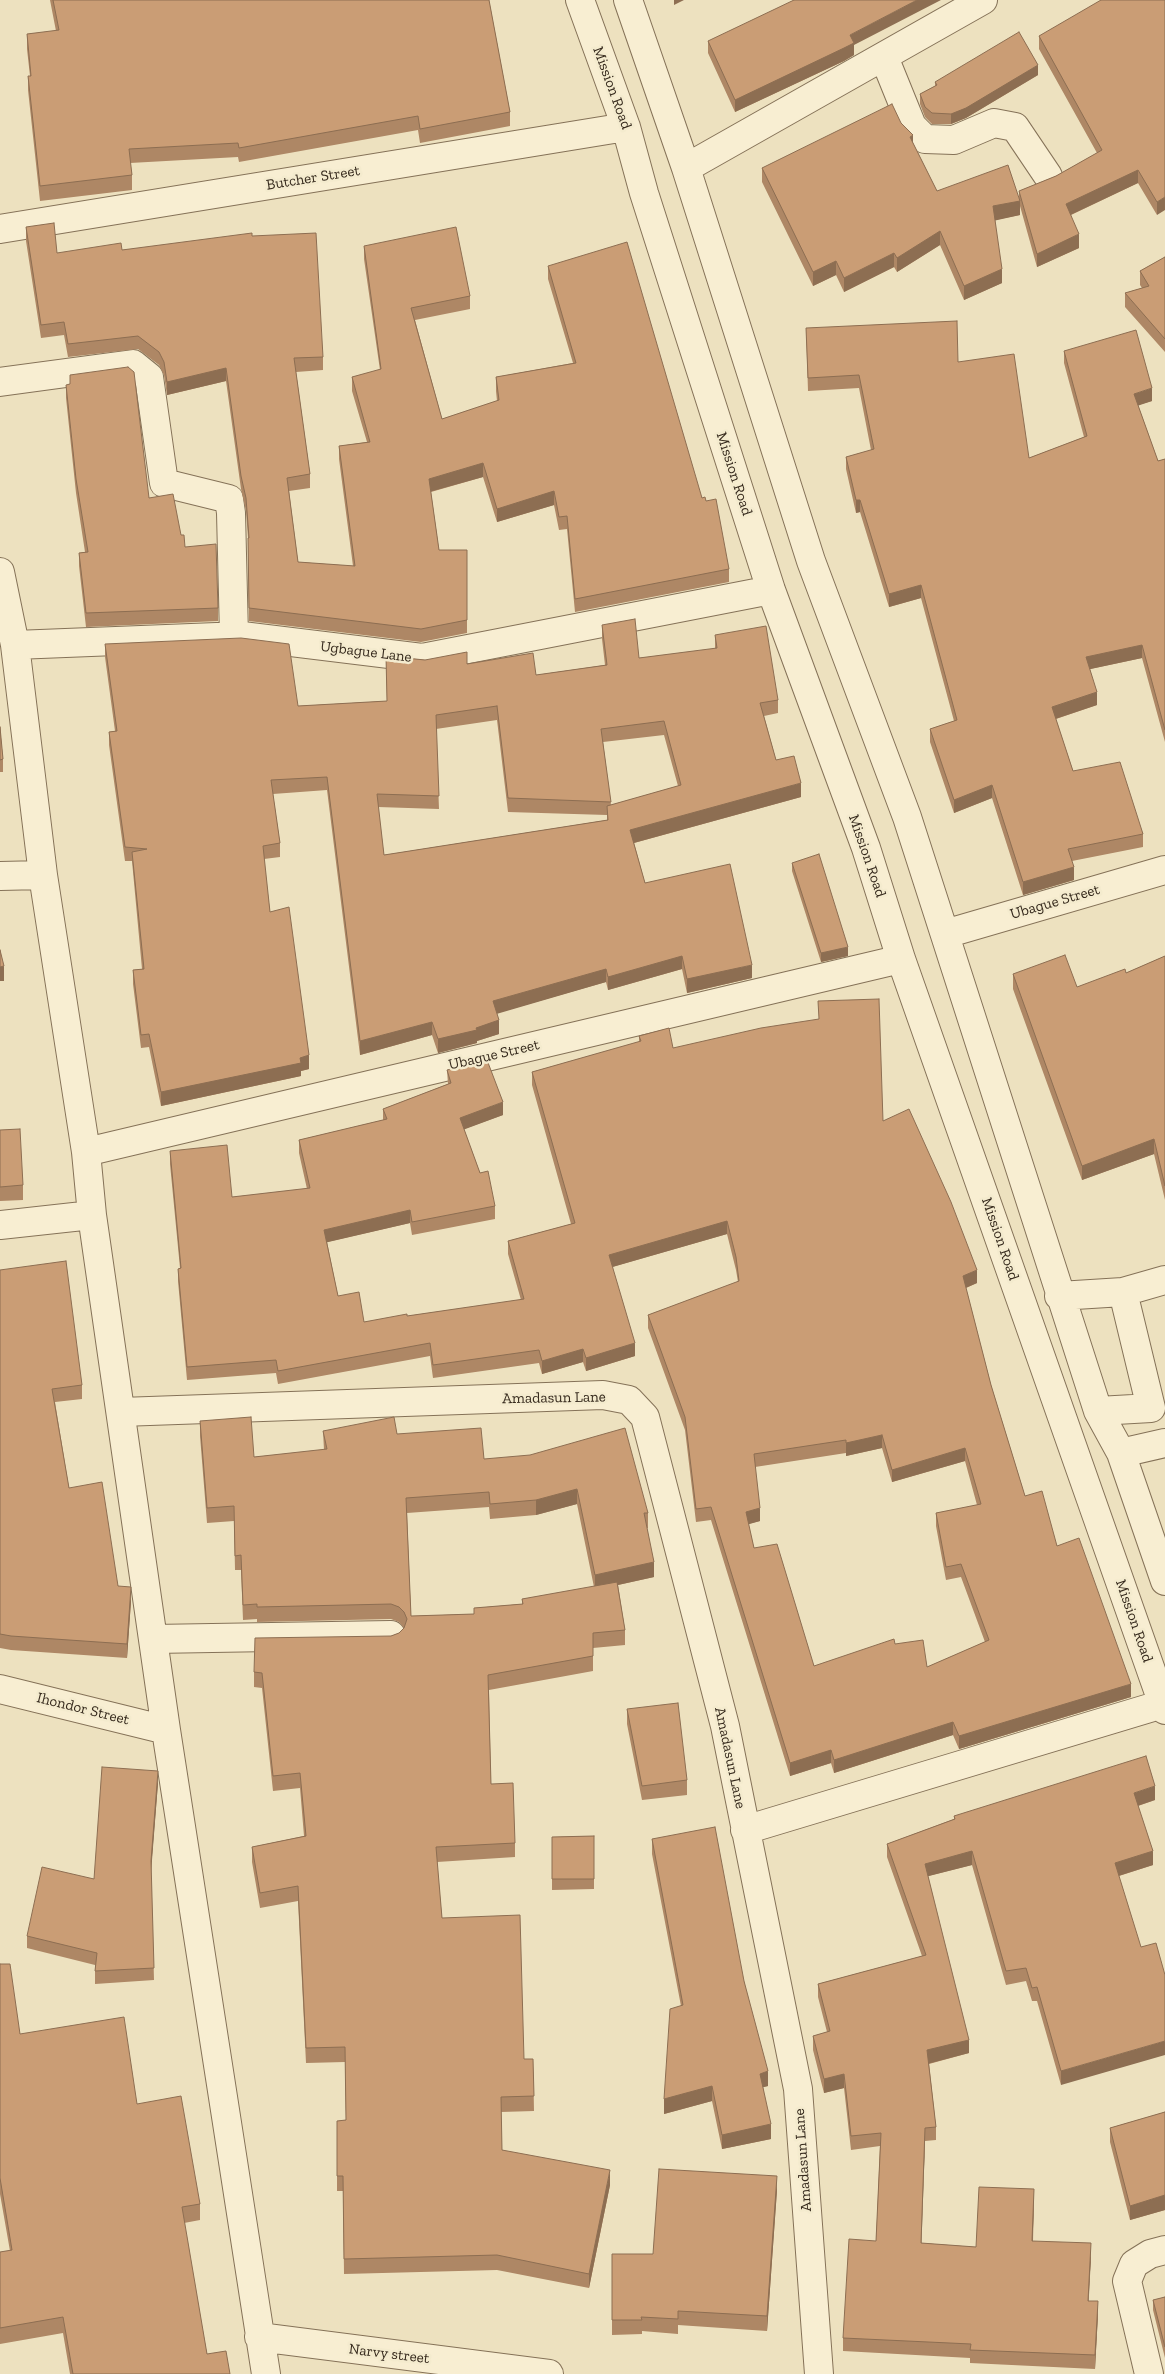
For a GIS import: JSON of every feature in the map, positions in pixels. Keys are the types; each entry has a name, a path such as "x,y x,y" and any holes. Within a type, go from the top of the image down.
{"street":[{"name":"Mission Road","path":"580,0 626,126 644,193 771,590 866,848 901,959 1164,1707"},
{"path":"628,0 686,168 811,561 907,817 1059,1296 1098,1411 1121,1453 1165,1580"},
{"path":"686,168 983,0"},
{"path":"884,56 912,126 925,139 954,140 994,122 1015,128 1048,176"},
{"name":"Butcher Street","path":"0,228 626,126"},
{"path":"0,382 132,364 149,377 164,483 229,499 234,636"},
{"path":"0,572 15,645 43,876 86,1152 92,1215 166,1730 266,2374"},
{"name":"Ugbague Lane","path":"15,645 234,636 422,658 771,590"},
{"name":"Ubague Street","path":"945,934 1165,870"},
{"path":"0,876 43,876"},
{"name":"Ubague Street","path":"86,1152 901,959"},
{"path":"0,1225 92,1215"},
{"path":"1059,1296 1123,1292 1165,1280"},
{"path":"1098,1411 1158,1406 1123,1292"},
{"name":"Amadasun Lane","path":"120,1412 603,1395 629,1400 644,1417 725,1726 798,2089 818,2374"},
{"path":"1121,1453 1165,1443"},
{"path":"153,1639 391,1635"},
{"name":"Ihondor Street","path":"0,1689 166,1730"},
{"name":"Amadasun Lane","path":"745,1830 1164,1707"},
{"path":"1149,2374 1127,2282 1134,2264 1150,2254 1165,2250"},
{"name":"Narvy street","path":"260,2337 549,2374"}],"building":[{"path":"53,0 489,0 510,112 420,129 418,116 239,148 238,143 129,149 132,175 40,186 28,76 31,76 27,34 59,30"},
{"path":"794,0 917,0 850,35 854,43 735,100 708,41"},
{"path":"1101,0 1165,0 1165,197 1157,202 1138,170 1066,204 1079,234 1037,254 1019,191 1056,176 1102,150 1039,36"},
{"path":"1019,32 1038,65 966,108 951,114 932,113 925,107 920,94 937,85 935,82"},
{"path":"892,104 901,123 913,135 910,137 937,191 1008,165 1020,201 993,206 1002,269 964,286 940,231 897,258 894,253 844,278 836,261 813,272 762,168"},
{"path":"54,223 57,253 121,243 122,250 252,233 252,236 316,233 323,357 294,358 310,474 287,478 298,562 355,566 339,446 370,442 352,377 381,369 364,246 456,227 470,296 411,308 442,419 499,400 496,377 576,363 548,266 627,242 702,498 705,497 706,501 716,499 729,569 575,599 567,516 559,517 554,491 497,509 483,463 429,479 439,550 467,550 467,620 421,629 249,608 249,538 246,498 241,476 226,368 167,382 164,362 159,352 138,336 68,344 64,322 41,325 26,227"},
{"path":"1165,257 1165,339 1125,293 1149,286 1140,271"},
{"path":"957,321 958,362 1014,354 1029,458 1087,436 1064,351 1136,330 1152,388 1134,394 1158,461 1165,459 1165,730 1142,645 1086,657 1097,692 1052,707 1073,771 1120,762 1143,834 1068,849 1074,867 1023,882 992,785 954,800 930,729 957,720 921,585 889,594 860,500 856,500 846,457 874,449 859,375 808,378 806,328"},
{"path":"128,367 134,372 149,498 173,494 181,535 184,535 185,547 216,544 218,608 86,613 79,553 88,552 76,479 66,385 70,384 70,375"},
{"path":"635,619 639,658 717,648 715,635 766,626 778,700 760,703 776,760 794,756 801,783 630,830 645,883 730,864 752,965 687,979 682,956 608,977 606,969 493,1001 499,1020 476,1028 477,1030 438,1039 432,1022 360,1041 327,777 271,780 280,843 263,846 270,912 289,907 309,1055 300,1058 301,1063 161,1092 149,1034 141,1035 133,970 144,969 132,852 147,849 125,847 109,732 117,731 105,644 241,638 289,644 298,706 387,701 386,656 425,660 467,652 467,664 533,653 536,675 607,665 602,625","holes":["497,706 508,798 611,802 601,729 664,721 681,785 607,806 608,820 384,855 377,794 439,796 436,715"]},
{"path":"0,727 3,759 0,760"},
{"path":"819,854 848,947 821,953 792,863"},
{"path":"0,950 4,966 0,967"},
{"path":"1065,955 1077,987 1125,969 1126,973 1165,956 1165,1186 1154,1139 1082,1166 1013,974"},
{"path":"879,999 883,1121 909,1109 951,1202 977,1270 963,1276 991,1385 1025,1496 1042,1491 1057,1546 1079,1538 1131,1684 959,1736 953,1722 834,1760 831,1750 790,1763 711,1507 696,1509 685,1417 648,1315 739,1281 736,1257 727,1221 609,1255 635,1343 586,1358 583,1349 542,1361 539,1350 433,1365 430,1343 278,1371 276,1360 187,1367 178,1269 181,1268 170,1151 227,1145 232,1197 310,1188 299,1140 387,1119 383,1109 451,1083 447,1070 487,1060 503,1102 460,1118 480,1173 488,1171 495,1206 412,1222 410,1210 324,1230 338,1296 359,1292 364,1322 407,1314 407,1316 524,1299 508,1241 575,1223 532,1072 641,1041 639,1036 669,1028 673,1048 761,1028 819,1019 818,1001","holes":["882,1435 892,1470 965,1448 981,1504 936,1513 946,1567 961,1564 989,1640 927,1667 923,1640 895,1644 894,1639 814,1666 777,1544 754,1548 746,1512 760,1508 754,1454 846,1440 846,1443"]},
{"path":"20,1129 23,1185 0,1187 0,1130"},
{"path":"66,1261 82,1385 52,1389 69,1488 102,1482 118,1586 131,1587 127,1644 0,1634 0,1270"},
{"path":"251,1417 254,1457 327,1449 323,1431 394,1417 397,1434 481,1428 484,1459 530,1455 625,1428 648,1513 644,1513 654,1562 595,1575 577,1489 536,1500 490,1504 489,1492 406,1498 411,1616 474,1614 474,1608 523,1604 522,1599 617,1582 625,1630 593,1633 593,1656 488,1675 491,1784 513,1783 515,1843 436,1847 442,1918 520,1915 524,2059 533,2059 534,2096 501,2097 502,2150 610,2170 589,2274 497,2255 344,2259 343,2176 337,2176 337,2121 346,2120 345,2047 306,2048 298,1886 260,1893 252,1847 306,1836 300,1773 273,1776 262,1673 254,1672 255,1638 391,1636 399,1633 404,1628 407,1619 399,1607 391,1604 257,1607 257,1604 243,1605 241,1555 235,1556 234,1506 207,1508 200,1421"},
{"path":"678,1703 687,1780 642,1786 627,1709"},
{"path":"1146,1756 1155,1786 1134,1793 1153,1851 1115,1863 1141,1947 1156,1943 1165,1975 1165,2041 1061,2071 1037,1987 1032,1988 1026,1968 1006,1971 972,1851 925,1864 969,2040 927,2050 936,2127 925,2128 921,2243 976,2247 979,2187 1034,2189 1032,2241 1091,2243 1088,2301 1098,2301 1095,2355 970,2350 971,2344 843,2338 849,2239 876,2241 881,2133 851,2136 844,2074 824,2079 813,2036 830,2031 818,1984 926,1955 887,1844 955,1819 954,1816"},
{"path":"102,1767 158,1771 151,1861 154,1968 95,1971 97,1953 27,1936 42,1867 94,1879"},
{"path":"715,1827 744,1981 768,2071 760,2074 771,2124 722,2135 712,2086 664,2099 670,2009 683,2005 652,1839"},
{"path":"594,1836 594,1879 552,1879 552,1837"},
{"path":"0,1964 10,1964 20,2034 124,2017 137,2104 181,2096 200,2204 182,2207 207,2354 226,2351 230,2374 73,2374 63,2317 0,2328 0,2252 12,2250 0,2178"},
{"path":"1165,2112 1165,2195 1130,2206 1110,2128"},
{"path":"659,2169 777,2176 767,2316 678,2311 678,2319 641,2317 642,2320 612,2320 612,2254 653,2254"},
{"path":"1165,2297 1165,2347 1153,2300"}]}
